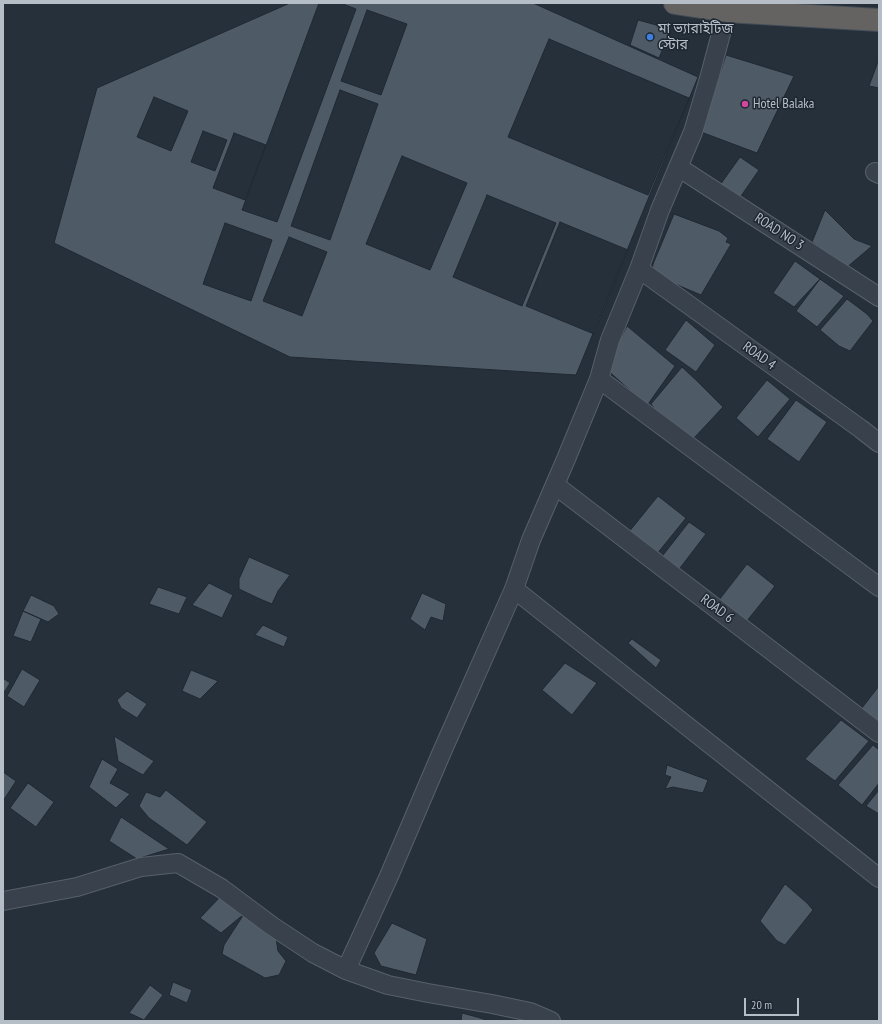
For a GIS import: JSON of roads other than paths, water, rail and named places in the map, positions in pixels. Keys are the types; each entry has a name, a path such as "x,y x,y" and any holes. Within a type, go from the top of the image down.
{"highway":[{"path":"675,3 727,11 855,11 879,20"}],"street":[{"path":"346,970 389,876 514,589 532,540 599,379 610,340 639,269 660,210 693,132 727,11"},
{"name":"ROAD NO 3","path":"678,167 879,297"},
{"name":"ROAD 4","path":"639,269 879,443"},
{"path":"599,379 879,587"},
{"name":"ROAD 6","path":"555,485 879,733"},
{"path":"514,589 879,878"},
{"path":"3,901 77,887 141,867 178,863 221,888 272,926 313,953 346,970 388,985 500,1005 530,1012 551,1021"}],"place":[{"name":"মা ভ‍্যারাইটিজ স্টোর","path":"650,37"},
{"name":"Hotel Balaka","path":"745,104"}]}
